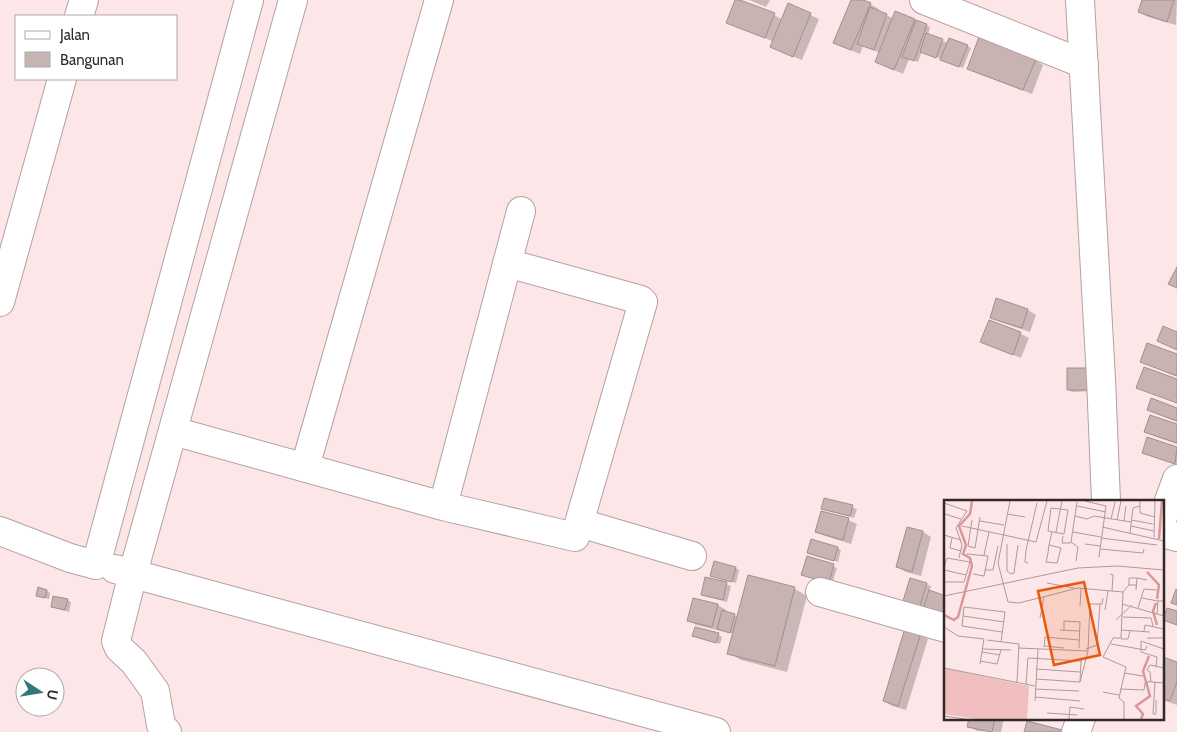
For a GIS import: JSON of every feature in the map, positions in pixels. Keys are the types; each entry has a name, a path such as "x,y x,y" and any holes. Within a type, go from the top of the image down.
{"street":[{"path":"79,15 84,0"},
{"path":"96,566 248,0"},
{"path":"167,732 160,725 155,691 134,662 119,648 116,641 133,573 293,0"},
{"path":"304,468 439,0"},
{"path":"924,0 1084,64"},
{"path":"1080,0 1106,500"},
{"path":"1082,28 1100,0"},
{"path":"0,302 62,80"},
{"path":"444,506 520,211"},
{"path":"173,431 444,506 575,537 643,302 507,263"},
{"path":"1164,513 1177,479"},
{"path":"580,523 692,556"},
{"path":"0,531 96,566 133,573 716,732"},
{"path":"1164,533 1177,537"},
{"path":"820,592 944,627"},
{"path":"1076,732 1080,720"}],"building":[{"path":"735,0 740,0 775,13 765,38 726,23"},
{"path":"851,0 863,0 871,3 851,50 833,43"},
{"path":"1142,0 1174,0 1167,22 1138,12"},
{"path":"788,3 811,13 793,57 770,47"},
{"path":"870,7 887,14 874,50 857,44"},
{"path":"895,11 915,19 894,70 875,62"},
{"path":"916,20 927,24 914,61 902,57"},
{"path":"926,33 943,39 936,58 920,52"},
{"path":"979,37 1036,59 1023,90 967,69"},
{"path":"949,38 968,45 959,67 940,60"},
{"path":"1177,267 1177,288 1168,284"},
{"path":"996,298 1028,309 1022,328 990,318"},
{"path":"989,320 1021,332 1013,355 980,342"},
{"path":"1163,326 1177,332 1177,350 1157,341"},
{"path":"1147,343 1177,354 1177,376 1140,362"},
{"path":"1144,367 1177,379 1177,403 1136,388"},
{"path":"1067,368 1091,368 1092,390 1067,390"},
{"path":"1151,398 1177,408 1177,421 1147,410"},
{"path":"1150,415 1177,424 1177,443 1144,432"},
{"path":"1147,437 1177,447 1175,464 1142,453"},
{"path":"824,498 853,505 850,516 821,509"},
{"path":"821,511 849,518 843,540 815,532"},
{"path":"907,527 923,531 912,572 896,567"},
{"path":"811,539 838,547 834,561 807,553"},
{"path":"807,556 834,564 829,583 801,575"},
{"path":"714,561 736,567 732,582 710,576"},
{"path":"748,575 795,587 775,666 727,654"},
{"path":"705,577 727,582 723,600 701,595"},
{"path":"910,578 927,583 920,606 903,601"},
{"path":"38,587 47,590 45,598 36,596"},
{"path":"929,590 944,595 944,616 923,609"},
{"path":"1177,590 1177,605 1171,603"},
{"path":"53,596 68,599 65,610 51,607"},
{"path":"693,598 718,604 712,627 687,621"},
{"path":"1167,608 1177,611 1177,625 1164,620"},
{"path":"722,610 735,614 730,633 717,629"},
{"path":"695,627 719,633 716,643 692,636"},
{"path":"905,628 921,633 898,706 883,701"},
{"path":"1164,657 1177,662 1177,682 1170,701 1164,699"},
{"path":"969,720 995,720 992,732 967,727"},
{"path":"1027,721 1066,731 1024,732"}]}
